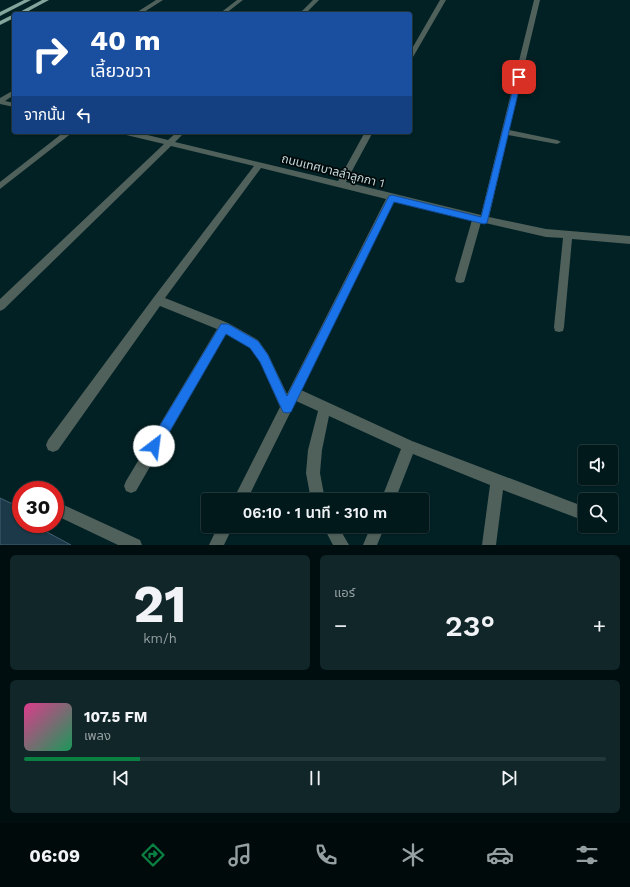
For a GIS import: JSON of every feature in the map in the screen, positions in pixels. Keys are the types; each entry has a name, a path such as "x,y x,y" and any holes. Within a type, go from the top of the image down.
{"main road":[{"path":"0,14 28,0"},
{"path":"23,12 46,0"},
{"path":"0,23 12,17"}],"street":[{"path":"140,12 160,0"},
{"path":"225,12 240,0"},
{"path":"304,12 316,0"},
{"path":"412,54 443,0"},
{"path":"460,279 480,220 506,132 537,0"},
{"path":"0,101 12,93"},
{"path":"0,101 12,104"},
{"path":"506,132 557,142"},
{"path":"0,186 66,134"},
{"name":"ถนนเทศบาลลำลูกกา 1","path":"133,134 480,220 521,228 630,240"},
{"path":"0,306 179,134"},
{"path":"340,185 368,134"},
{"path":"53,445 158,300 259,165"},
{"path":"244,493 295,394 392,198"},
{"path":"558,327 568,234"},
{"path":"158,300 224,328 254,344 264,358 287,408"},
{"path":"131,486 224,328"},
{"path":"295,394 409,446 578,511"},
{"path":"317,493 313,473 315,450 325,407"},
{"path":"391,493 409,446"},
{"path":"489,545 497,481"},
{"path":"64,512 135,545"},
{"path":"216,545 222,533"},
{"path":"334,533 342,545"},
{"path":"370,545 375,533"}],"building":[{"path":"0,498 12,504 12,533 49,533 71,545 0,545"}],"route":[{"path":"154,446 224,328 254,344 264,358 287,408 392,198 484,220 519,77"}]}
